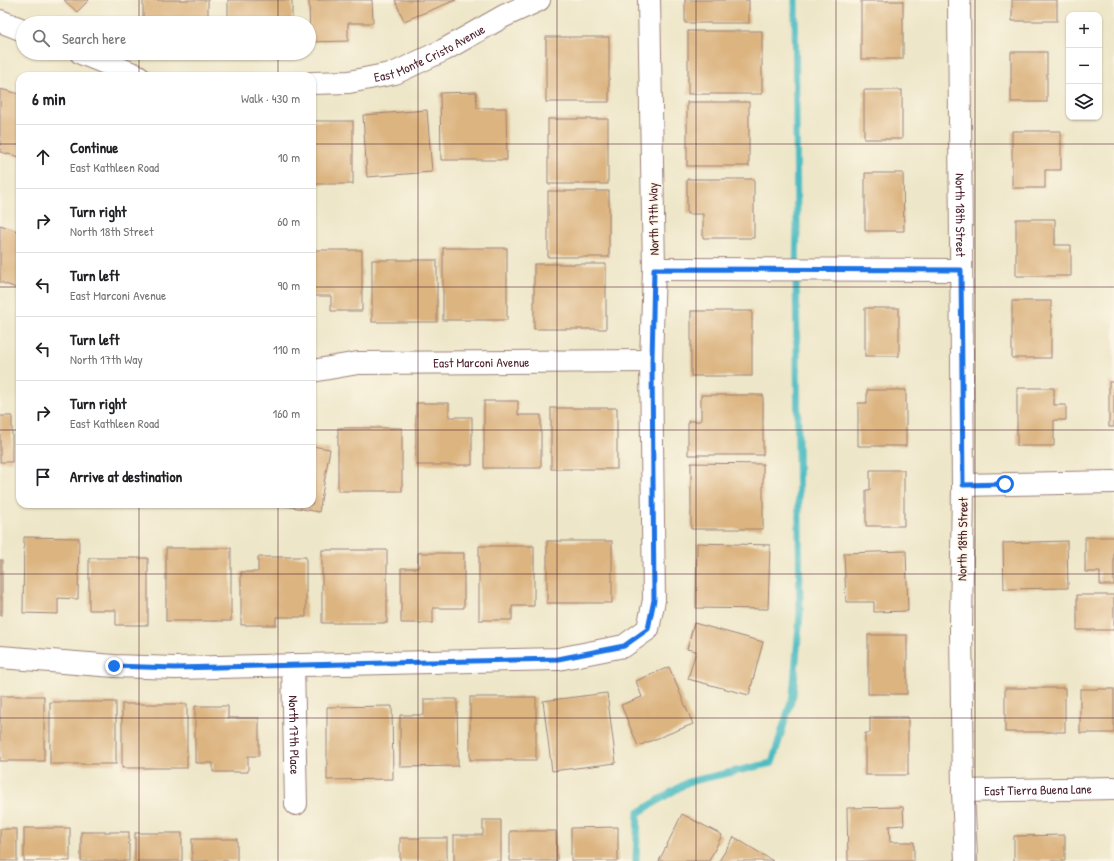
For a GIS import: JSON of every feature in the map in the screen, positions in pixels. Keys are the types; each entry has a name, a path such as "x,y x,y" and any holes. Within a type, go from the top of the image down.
{"street":[{"name":"East Monte Cristo Avenue","path":"316,83 349,82 394,73 444,50 504,16 539,0"},
{"name":"North 17th Way","path":"293,665 558,659 624,646 648,629 654,600 652,361 654,269 649,0"},
{"name":"North 18th Street","path":"959,0 963,485 961,628 963,791 966,861"},
{"path":"0,21 16,27"},
{"path":"98,60 128,72"},
{"path":"654,269 961,270"},
{"name":"East Marconi Avenue","path":"316,370 358,363 652,361"},
{"path":"963,485 1114,482"},
{"path":"0,657 114,666 175,668 293,665"},
{"name":"North 17th Place","path":"293,665 296,804"},
{"name":"East Tierra Buena Lane","path":"963,791 1114,788"}],"building":[{"path":"64,0 89,0 77,12"},
{"path":"143,0 208,0 208,16 143,16"},
{"path":"228,0 292,0 292,16 228,16"},
{"path":"309,0 372,0 373,23 348,23 348,41 316,42 316,16 309,16"},
{"path":"395,0 456,0 404,21"},
{"path":"685,0 749,0 749,23 685,23"},
{"path":"1012,0 1057,0 1057,21 1012,21"},
{"path":"861,1 903,1 903,59 861,59"},
{"path":"688,31 762,31 762,94 688,94"},
{"path":"546,37 609,37 609,102 546,102"},
{"path":"1011,52 1047,52 1047,102 1011,102"},
{"path":"0,89 16,93 16,156 0,152"},
{"path":"864,90 902,90 902,139 864,139"},
{"path":"476,92 477,108 506,108 507,160 441,160 440,93"},
{"path":"687,102 749,102 749,166 687,166"},
{"path":"427,110 432,172 367,177 363,115"},
{"path":"548,119 608,119 608,184 548,184"},
{"path":"316,121 353,121 353,184 316,184"},
{"path":"1012,131 1061,131 1061,170 1045,170 1045,188 1012,188"},
{"path":"865,173 903,173 904,231 865,231"},
{"path":"687,179 754,179 754,238 703,238 703,214 687,214"},
{"path":"548,191 609,191 609,257 548,257"},
{"path":"1016,219 1055,219 1055,245 1071,245 1071,276 1016,276"},
{"path":"0,225 16,231 16,288 0,282"},
{"path":"443,248 507,248 507,320 443,320"},
{"path":"316,250 362,250 362,311 331,311 331,296 316,296"},
{"path":"372,260 437,260 437,322 372,322"},
{"path":"534,264 606,264 606,329 534,329"},
{"path":"1012,301 1051,301 1051,358 1012,358"},
{"path":"865,308 899,308 899,356 865,356"},
{"path":"691,311 752,311 752,376 691,376"},
{"path":"1109,382 1114,382 1114,427 1109,427"},
{"path":"1017,388 1054,388 1054,405 1066,405 1066,420 1054,420 1054,446 1017,446"},
{"path":"867,390 906,390 906,446 858,446 858,403 867,403"},
{"path":"701,395 763,395 763,455 688,455 688,421 701,421"},
{"path":"484,401 518,401 518,415 541,415 541,468 484,468"},
{"path":"416,403 449,403 449,417 472,417 472,465 416,465"},
{"path":"551,408 617,408 617,469 551,469"},
{"path":"0,416 12,416 12,462 0,462"},
{"path":"338,428 402,428 402,491 338,491"},
{"path":"316,447 330,449 319,512 297,508 316,508"},
{"path":"691,463 763,464 763,529 691,529"},
{"path":"870,470 904,470 904,526 866,526 866,490 870,490"},
{"path":"24,537 79,538 78,599 58,598 58,614 23,613"},
{"path":"1085,537 1114,537 1114,585 1100,585 1100,572 1085,572"},
{"path":"547,541 612,541 612,603 547,603"},
{"path":"1067,541 1068,588 1004,589 1003,543"},
{"path":"697,543 770,545 768,609 696,608"},
{"path":"479,546 534,546 534,606 512,606 512,620 479,620"},
{"path":"166,548 231,548 231,621 166,621"},
{"path":"322,550 387,550 387,623 322,623"},
{"path":"906,551 908,611 874,612 874,602 846,602 844,553"},
{"path":"418,553 464,553 464,608 433,608 433,623 401,623 401,568 418,568"},
{"path":"258,557 306,557 306,617 276,617 276,625 241,625 241,572 258,572"},
{"path":"89,558 148,558 148,625 116,625 116,610 89,610"},
{"path":"0,560 2,560 2,615 0,615"},
{"path":"1077,595 1114,595 1114,630 1077,630"},
{"path":"694,623 763,642 749,695 688,679 696,651 687,649"},
{"path":"868,635 907,635 907,694 868,694"},
{"path":"669,667 693,724 638,746 621,705 642,697 636,681"},
{"path":"1005,688 1065,688 1065,732 1005,732"},
{"path":"1080,689 1114,689 1114,733 1080,733"},
{"path":"607,693 616,763 552,771 543,701"},
{"path":"0,696 44,696 44,761 0,761"},
{"path":"470,697 536,697 536,760 470,760"},
{"path":"424,699 457,699 458,766 400,767 400,715 424,715"},
{"path":"50,702 116,702 116,764 50,764"},
{"path":"122,704 187,704 187,768 122,768"},
{"path":"195,706 228,706 228,718 259,718 259,756 248,756 248,772 213,772 213,763 195,763"},
{"path":"392,706 393,779 327,780 327,707"},
{"path":"870,717 908,717 908,775 865,775 865,733 870,733"},
{"path":"903,807 904,825 889,826 890,842 914,842 914,861 848,861 847,808"},
{"path":"682,814 722,835 709,861 659,861"},
{"path":"483,820 501,820 501,861 454,861 454,835 483,835"},
{"path":"618,827 618,861 571,861 571,828"},
{"path":"24,828 70,828 70,861 24,861"},
{"path":"0,829 17,829 17,861 0,861"},
{"path":"510,831 556,831 557,861 510,861"},
{"path":"81,832 129,832 129,861 81,861"},
{"path":"135,833 182,833 182,861 135,861"},
{"path":"1065,835 1065,861 1014,861 1014,836"},
{"path":"734,837 773,861 719,861"},
{"path":"400,838 447,838 447,861 400,861"},
{"path":"192,839 237,839 237,861 192,861"}],"waterway":[{"path":"636,861 638,813 688,782 772,763 793,695 800,614 795,0"}],"route":[{"path":"114,666 175,668 558,659 624,646 648,629 654,600 652,361 654,269 961,270 963,485 1005,484"}]}
